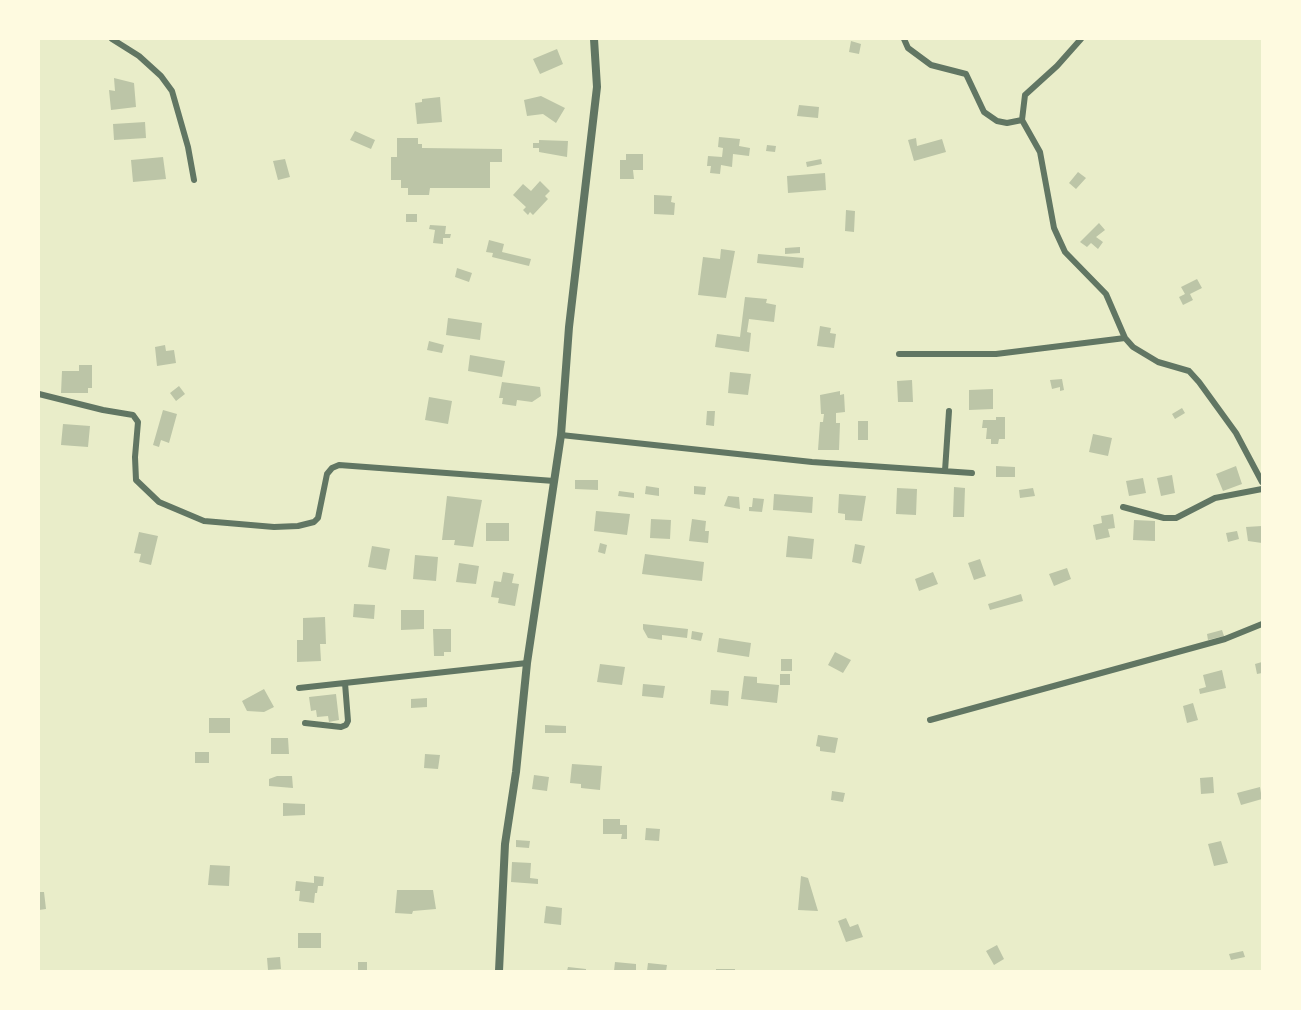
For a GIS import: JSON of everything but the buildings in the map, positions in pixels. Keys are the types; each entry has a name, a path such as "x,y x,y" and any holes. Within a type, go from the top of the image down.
{"street":[{"path":"112,39 139,56 161,76 172,91 188,147 194,180"},
{"path":"499,971 505,844 561,435 569,327 597,87 594,39"},
{"path":"904,39 908,48 931,64 966,74 984,112 997,121 1007,123 1022,120"},
{"path":"1081,39 1057,66 1025,94 1022,120 1041,152 1054,228 1065,252 1106,294 1125,338 1133,347 1158,362 1189,370 1236,433 1262,482"},
{"path":"899,354 996,354 1125,338"},
{"path":"39,394 104,410 133,414 138,422 136,480 159,502 204,521 274,527 298,526 314,522 318,518 327,474 339,465 554,481"},
{"path":"945,471 949,411"},
{"path":"561,435 812,462 972,473"},
{"path":"1123,507 1164,518 1176,518 1215,498 1262,489"},
{"path":"930,720 1225,639 1262,624"},
{"path":"299,688 528,663"},
{"path":"305,723 341,727 346,725 348,721 345,683"}]}
